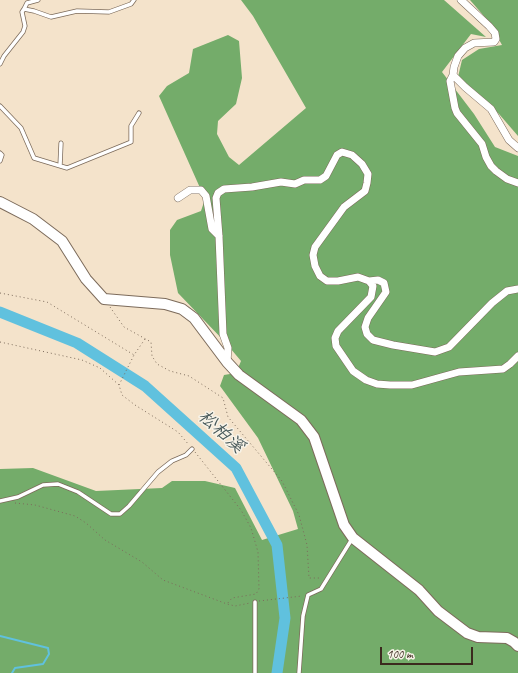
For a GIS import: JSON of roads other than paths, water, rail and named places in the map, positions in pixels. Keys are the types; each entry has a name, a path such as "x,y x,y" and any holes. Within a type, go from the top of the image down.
{"main road":[{"path":"0,202 33,219 62,241 86,279 104,299 165,304 182,309 194,318 227,362 239,375 301,420 314,437 344,525 353,538 419,590 438,611 467,633 478,637 507,638 518,646"}],"street":[{"path":"461,0 489,26 495,33 496,39 494,42 474,43 465,48 458,56 450,81 455,108 482,144 486,157 491,166 507,179 518,183"},
{"path":"453,75 491,109 509,140 518,148"},
{"path":"227,362 228,348 222,334 219,236 216,198 218,193 224,190 252,188 281,182 295,184 304,180 320,180 326,176 338,155 342,152 352,155 362,164 368,174 367,183 365,190 344,207 315,247 313,255 315,266 320,276 327,281 338,281 358,277 369,281 378,280 384,283 386,292 368,318 365,327 367,334 373,340 435,352 449,348 492,303 507,291 518,289"},
{"path":"178,198 190,190 201,190 206,196 212,229 219,236"},
{"path":"369,281 373,286 371,297 338,331 335,338 336,346 353,371 366,380 377,384 412,385 459,372 503,369 518,356"}],"lane":[{"path":"0,64 4,56 24,32 25,26 22,12 27,4 38,0"},
{"path":"24,9 51,17 77,11 109,12 131,4 134,0"},
{"path":"0,106 21,128 34,158 67,168 115,150 131,142 131,126 139,113"},
{"path":"60,166 61,143"},
{"path":"0,153 2,155 0,161"},
{"path":"0,501 18,497 43,485 58,484 78,492 111,514 120,514 129,506 158,472 172,461 186,455 192,449"},
{"path":"299,673 303,616 308,595 321,589 353,538"},
{"path":"255,602 255,673"}],"waterway":[{"name":"松柏溪","path":"0,312 77,343 145,386 236,468 277,545 285,618 277,673"},
{"path":"0,636 48,648 49,654 43,664 15,668 12,673"}]}
